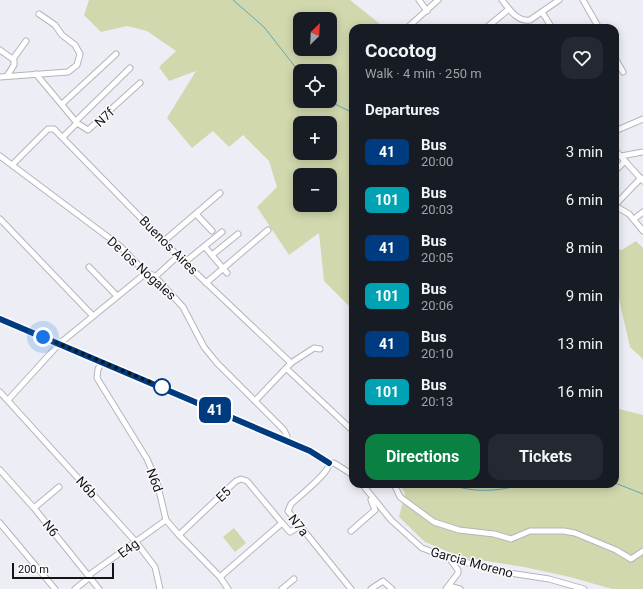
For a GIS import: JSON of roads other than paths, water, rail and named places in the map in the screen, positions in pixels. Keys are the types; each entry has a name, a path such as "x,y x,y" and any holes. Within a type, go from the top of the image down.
{"street":[{"path":"419,0 427,11"},
{"path":"412,24 438,0"},
{"path":"502,0 518,18 525,21 530,20 559,0"},
{"path":"583,0 597,24"},
{"path":"491,24 509,9"},
{"path":"542,12 550,24"},
{"path":"0,77 68,72 77,65 80,54 75,45 62,35 55,25 39,14"},
{"path":"13,59 26,41"},
{"path":"0,50 13,59 15,63 7,76"},
{"path":"62,104 116,54"},
{"path":"619,65 623,72"},
{"path":"63,137 130,68"},
{"name":"N7f","path":"36,74 77,122 87,130 91,129 140,83"},
{"path":"619,129 643,119"},
{"name":"Buenos Aires","path":"12,165 48,129 53,128 178,256 291,363"},
{"path":"621,156 643,152"},
{"name":"De los Nogales","path":"0,156 120,246 146,273 155,277 183,307 208,352 227,374 256,400 284,430 287,436 286,440"},
{"path":"619,201 642,180 621,156"},
{"path":"619,167 626,161"},
{"path":"164,241 220,193"},
{"path":"619,207 624,209 634,219 643,231"},
{"path":"634,219 643,212"},
{"path":"196,214 212,231"},
{"path":"0,219 93,316"},
{"path":"206,283 268,230"},
{"path":"185,262 222,232"},
{"path":"212,255 238,234"},
{"path":"205,246 227,272"},
{"path":"155,277 178,256"},
{"path":"89,267 116,296"},
{"path":"8,400 59,344 146,273"},
{"path":"0,319 286,440 319,455 329,463 334,463 349,472"},
{"path":"256,400 291,363 314,348 320,349"},
{"name":"N6d","path":"102,362 98,369 97,378 147,459 157,482 166,520 220,577 228,589"},
{"path":"287,368 349,427"},
{"name":"N6b","path":"0,392 136,542 155,567 160,589"},
{"name":"N7a","path":"329,463 328,469 289,506 288,511 351,589"},
{"name":"N6","path":"0,470 34,508 99,589"},
{"name":"E5","path":"179,535 236,481 241,479 247,481 282,523"},
{"path":"34,508 58,487"},
{"name":"Garcia Moreno","path":"365,488 391,520 422,548 449,558 503,572 549,579 584,589"},
{"path":"396,488 400,498 434,522 448,527 494,534 511,539 530,531 564,531 575,533 616,550 631,559 643,551"},
{"path":"352,531 375,510 369,493"},
{"name":"E4g","path":"75,589 90,576 166,520"},
{"path":"0,523 55,589"},
{"path":"220,577 282,523 290,532 300,526"},
{"path":"447,588 458,573 458,570 449,558"},
{"path":"282,589 294,579"},
{"path":"371,589 383,581 392,589"},
{"path":"572,585 578,589"},
{"path":"447,588 460,589"}],"waterway":[{"path":"233,0 264,27 293,64"},
{"path":"337,105 349,111"},
{"path":"619,485 643,494"},
{"path":"462,488 476,490 508,488"}]}
